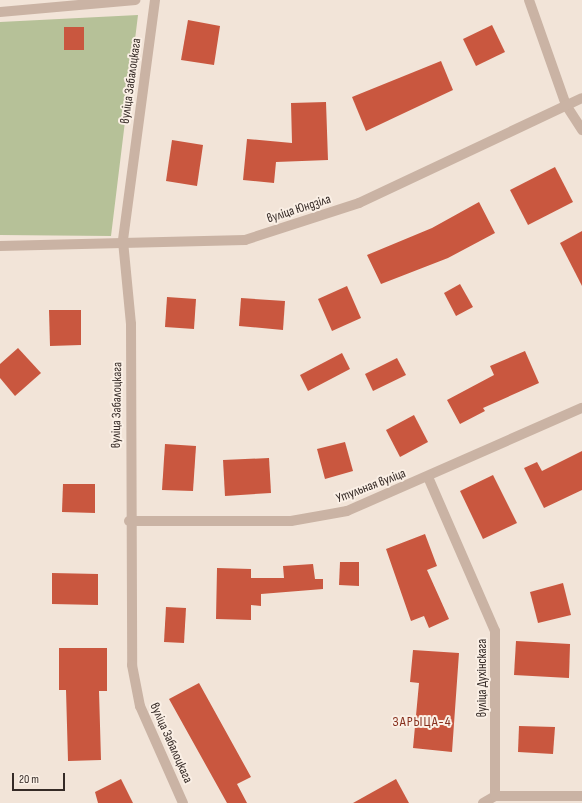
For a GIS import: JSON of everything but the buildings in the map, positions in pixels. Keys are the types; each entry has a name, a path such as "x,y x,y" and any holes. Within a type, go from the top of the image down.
{"street":[{"path":"0,12 135,0"},
{"name":"вуліца Забалоцкага","path":"155,0 123,241 131,324 129,521 132,664 140,706 183,803"},
{"path":"529,0 566,106 582,130"},
{"name":"вуліца Юндзіла","path":"0,246 123,241 245,240 359,203 582,98"},
{"name":"Утульная вуліца","path":"129,521 291,521 347,511 428,477 582,408"},
{"name":"вуліца Духінскага","path":"428,477 495,631 496,796"},
{"path":"483,803 496,796 582,796"}],"green space":[{"path":"138,15 111,236 0,235 0,22","holes":["64,27 84,27 84,50 64,50"]}],"district":[{"name":"ЗАРЫЦА-4","path":"422,722"}]}
